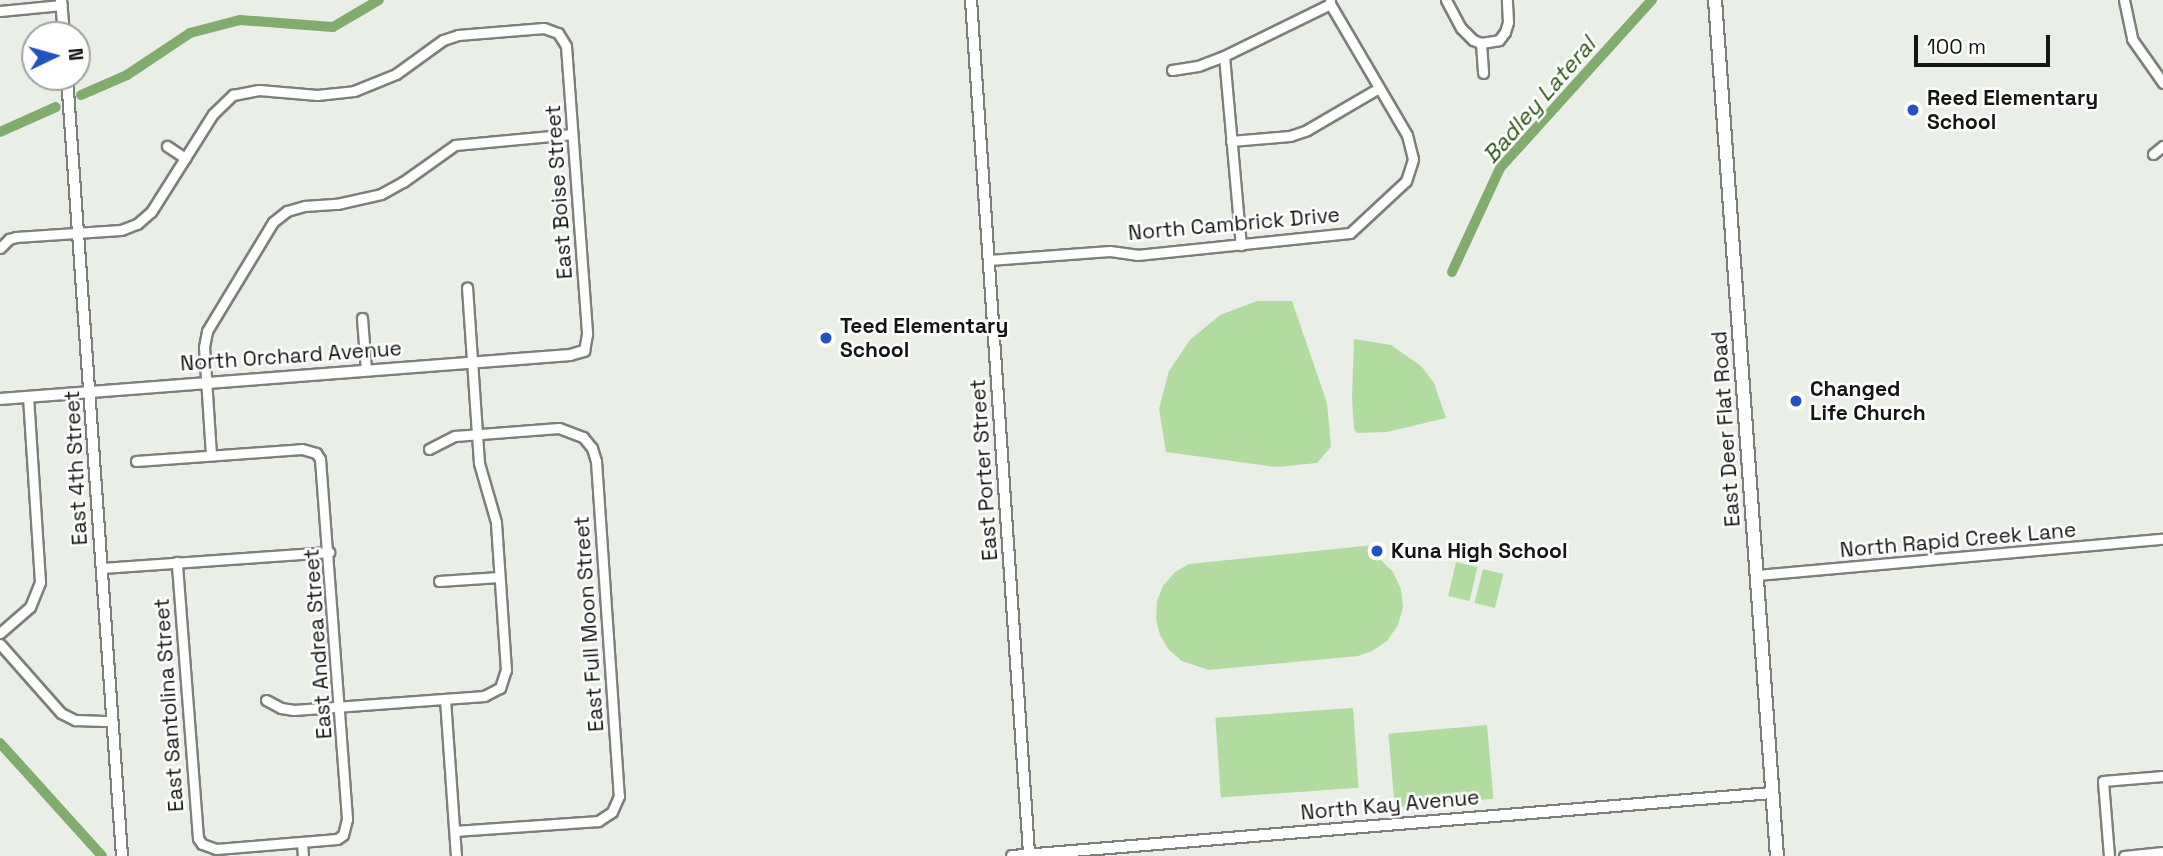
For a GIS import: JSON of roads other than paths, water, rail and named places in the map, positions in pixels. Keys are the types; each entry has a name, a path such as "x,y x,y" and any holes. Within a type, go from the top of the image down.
{"main road":[{"name":"East Deer Flat Road","path":"1714,0 1777,856"}],"street":[{"name":"East Porter Street","path":"971,0 1029,855"},
{"path":"1446,0 1461,28 1473,40 1481,43 1499,40 1505,32 1508,22 1507,0"},
{"path":"2124,0 2132,39 2163,83"},
{"path":"1171,70 1198,66 1224,56 1330,2 1379,88 1307,130 1290,136 1231,141"},
{"path":"0,11 61,3 63,21"},
{"name":"East Boise Street","path":"185,158 213,114 233,95 259,90 317,94 354,91 396,74 443,40 458,35 544,28 558,33 566,46 587,334 584,351"},
{"path":"1481,43 1483,73"},
{"path":"1224,56 1241,244"},
{"name":"North Cambrick Drive","path":"989,260 1110,250 1136,255 1350,233 1406,181 1412,167 1412,147 1408,135 1379,88"},
{"name":"East 4th Street","path":"68,91 122,856"},
{"path":"136,460 211,455 204,347 210,324 273,222 287,211 304,206 359,201 381,194 403,182 455,145 572,134"},
{"path":"0,248 9,239 16,237 121,230 137,224 151,212 185,158 167,146"},
{"path":"2153,154 2163,146"},
{"path":"266,700 288,709 484,696 500,688 506,670 496,522 483,482 477,434 467,287"},
{"path":"362,318 366,370"},
{"name":"North Orchard Avenue","path":"0,399 584,351"},
{"path":"0,634 30,607 40,582 28,397"},
{"name":"East Full Moon Street","path":"454,831 598,821 612,812 619,796 596,461 592,447 583,437 559,428 477,434"},
{"path":"429,449 444,439 477,434"},
{"name":"East Andrea Street","path":"211,455 302,449 316,453 323,466 347,819 343,835 331,841 302,843"},
{"name":"North Rapid Creek Lane","path":"1756,575 2163,539"},
{"path":"102,568 329,552"},
{"name":"East Santolina Street","path":"177,562 195,831 202,844 216,849 302,843"},
{"path":"439,581 499,577"},
{"path":"0,645 61,713 75,720 113,721"},
{"path":"445,699 456,856"},
{"path":"2109,856 2103,781 2163,776"},
{"name":"North Kay Avenue","path":"1012,856 1772,793"},
{"path":"302,843 303,856"},
{"path":"2124,856 2163,852"}],"waterway":[{"path":"81,95 127,75 190,33 240,20 333,27 379,0"},
{"name":"Badley Lateral","path":"1452,272 1500,168 1652,0"},
{"path":"0,132 56,107"},
{"path":"0,743 102,856"}],"place":[{"name":"Reed Elementary School","path":"1913,110"},
{"name":"Teed Elementary School","path":"826,338"},
{"name":"Changed Life Church","path":"1796,401"},
{"name":"Kuna High School","path":"1377,551"}]}
